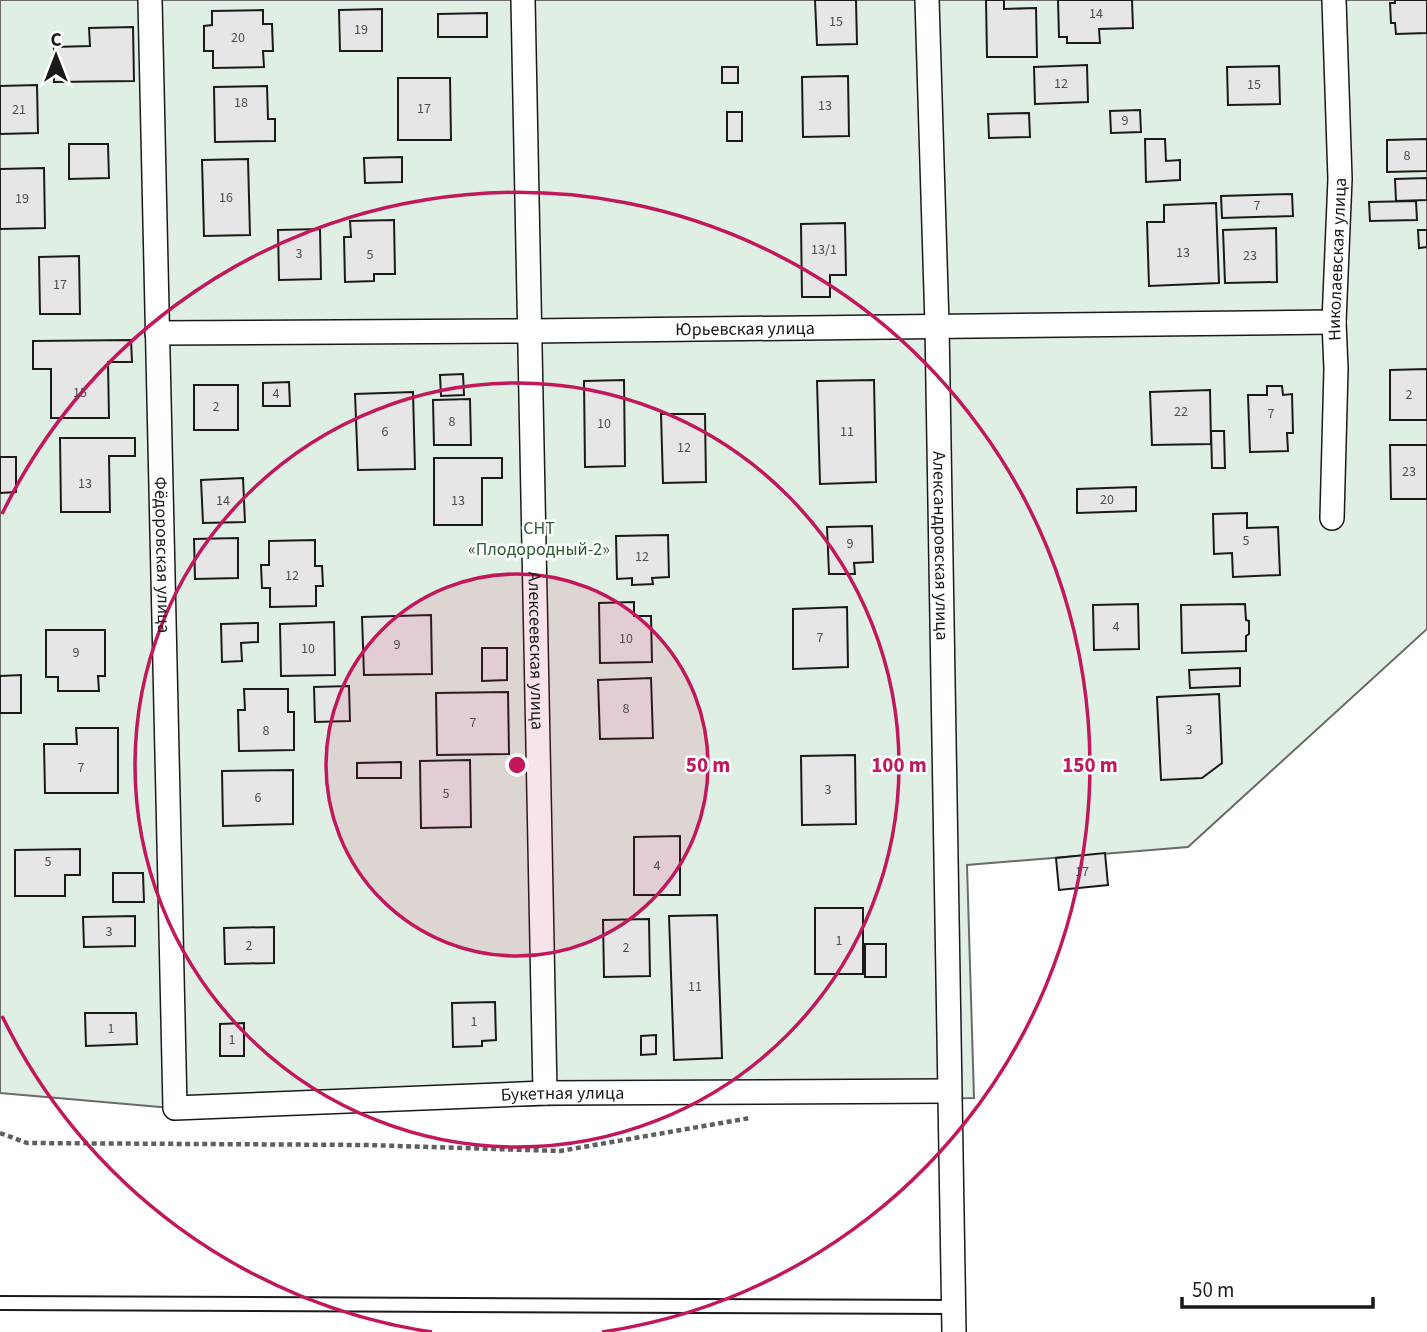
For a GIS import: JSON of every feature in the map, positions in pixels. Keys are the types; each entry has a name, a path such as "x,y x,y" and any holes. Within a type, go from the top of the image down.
{"street":[{"name":"Фёдоровская улица","path":"150,0 175,1108"},
{"name":"Алексеевская улица","path":"523,0 545,1093"},
{"name":"Александровская улица","path":"927,0 937,325 954,1332"},
{"name":"Николаевская улица","path":"1332,518 1336,369 1334,322 1340,179 1334,0"},
{"name":"Юрьевская улица","path":"157,333 1334,322"},
{"name":"Букетная улица","path":"175,1108 545,1093 949,1091"}],"lane":[{"path":"0,1303 953,1307"}],"path":[{"path":"0,1133 27,1143 366,1145 560,1151 762,1117"}],"green space":[{"name":"СНТ «Плодородный-2»","path":"0,0 1427,0 1427,629 1188,847 967,865 974,1098 206,1111 0,1093"}],"building":[{"path":"815,0 856,0 857,44 817,45"},
{"path":"986,0 1004,0 1004,9 1036,8 1037,57 987,57"},
{"path":"1058,0 1132,0 1133,28 1099,29 1100,43 1067,43 1067,37 1059,37"},
{"path":"1395,0 1427,0 1427,33 1396,34 1395,23 1391,23 1390,3 1395,3"},
{"path":"382,9 382,51 340,51 339,10"},
{"path":"263,10 263,24 272,24 273,51 263,51 264,67 213,68 213,51 204,51 204,26 212,25 212,11"},
{"path":"487,13 487,37 438,37 438,14"},
{"path":"133,27 134,81 54,82 54,47 90,46 89,28"},
{"path":"1087,65 1088,102 1035,104 1034,67"},
{"path":"1279,66 1280,104 1228,105 1227,67"},
{"path":"722,67 738,67 738,83 722,83"},
{"path":"848,76 849,136 803,137 802,77"},
{"path":"398,78 450,78 451,140 398,140"},
{"path":"37,85 38,133 0,134 0,86"},
{"path":"267,86 268,119 275,119 275,141 215,142 214,87"},
{"path":"1140,110 1141,132 1111,133 1110,111"},
{"path":"727,112 742,112 742,141 727,141"},
{"path":"1029,113 1030,137 989,138 988,114"},
{"path":"1145,139 1165,139 1166,161 1180,160 1180,180 1146,182"},
{"path":"1427,139 1427,171 1387,172 1387,140"},
{"path":"69,144 108,144 109,178 69,179"},
{"path":"402,157 402,182 365,183 364,158"},
{"path":"248,159 250,235 204,236 202,160"},
{"path":"44,168 45,228 0,229 0,169"},
{"path":"1427,178 1427,200 1396,201 1395,179"},
{"path":"1292,194 1293,216 1222,218 1221,196"},
{"path":"1416,201 1417,220 1370,221 1369,202"},
{"path":"1216,203 1219,283 1149,286 1147,222 1164,222 1164,205"},
{"path":"394,220 395,274 374,274 374,281 345,282 344,237 351,237 350,221"},
{"path":"845,223 846,275 830,275 830,297 802,297 801,224"},
{"path":"1276,228 1277,282 1225,283 1223,230"},
{"path":"320,229 321,279 279,280 278,230"},
{"path":"1418,230 1427,230 1427,247 1419,248"},
{"path":"79,256 80,314 40,314 39,257"},
{"path":"131,340 132,362 108,362 109,418 51,418 51,369 33,369 33,341"},
{"path":"1427,369 1427,420 1390,420 1390,370"},
{"path":"463,374 464,395 441,396 440,375"},
{"path":"624,380 625,466 585,467 584,381"},
{"path":"874,380 876,482 820,484 817,381"},
{"path":"289,382 290,406 263,406 263,383"},
{"path":"194,385 238,385 238,430 194,430"},
{"path":"1267,386 1282,386 1283,395 1292,394 1293,433 1287,433 1288,451 1250,452 1248,395 1267,395"},
{"path":"1210,390 1211,444 1152,445 1150,392"},
{"path":"413,392 415,469 358,470 355,394"},
{"path":"470,399 471,445 434,445 433,400"},
{"path":"661,414 705,414 706,482 663,483"},
{"path":"1211,431 1224,431 1225,468 1212,468"},
{"path":"60,438 135,438 135,456 109,456 110,512 61,512"},
{"path":"1390,445 1427,445 1427,499 1391,499"},
{"path":"0,457 16,457 16,492 0,493"},
{"path":"434,458 502,458 502,478 482,478 482,525 434,525"},
{"path":"243,478 245,522 203,523 201,480"},
{"path":"1136,487 1136,511 1077,513 1077,489"},
{"path":"1247,513 1247,528 1278,527 1280,575 1233,577 1232,553 1214,554 1213,514"},
{"path":"872,526 873,562 854,563 855,574 829,574 827,527"},
{"path":"668,535 669,577 652,578 653,584 632,585 632,578 617,579 616,536"},
{"path":"238,538 238,578 195,579 194,539"},
{"path":"315,540 315,566 322,566 323,586 316,586 316,606 270,607 270,588 262,588 261,565 269,565 269,541"},
{"path":"634,602 634,616 651,616 652,662 600,663 599,603"},
{"path":"1138,604 1139,649 1094,650 1093,605"},
{"path":"1245,604 1246,620 1249,621 1246,651 1182,653 1181,605"},
{"path":"847,607 848,667 793,669 793,609"},
{"path":"431,615 432,674 364,675 362,617"},
{"path":"334,622 335,675 281,676 280,624"},
{"path":"258,623 258,642 241,643 242,661 222,662 221,624"},
{"path":"46,630 105,630 105,676 98,676 99,691 58,691 58,677 46,677"},
{"path":"482,648 507,648 507,680 482,681"},
{"path":"1240,668 1240,686 1190,688 1189,670"},
{"path":"21,675 21,713 0,713 0,676"},
{"path":"651,678 653,738 600,739 598,680"},
{"path":"349,686 350,721 315,722 314,687"},
{"path":"244,689 288,689 288,712 294,712 294,750 239,751 238,710 245,710"},
{"path":"508,692 509,754 437,755 436,693"},
{"path":"1219,694 1222,763 1202,778 1161,780 1157,697"},
{"path":"76,728 118,728 118,793 45,793 44,744 77,744"},
{"path":"855,755 856,824 802,825 801,756"},
{"path":"470,760 471,827 421,828 420,761"},
{"path":"401,762 401,778 357,778 357,763"},
{"path":"293,770 293,824 223,826 222,771"},
{"path":"680,836 680,895 634,895 634,837"},
{"path":"80,849 80,875 65,875 65,896 15,896 15,850"},
{"path":"1105,853 1108,885 1059,890 1056,858"},
{"path":"113,873 143,873 144,902 113,902"},
{"path":"815,908 863,908 863,974 815,974"},
{"path":"717,915 722,1058 674,1060 669,916"},
{"path":"135,916 135,946 84,947 83,917"},
{"path":"649,919 650,976 604,977 603,920"},
{"path":"274,927 274,963 225,964 224,928"},
{"path":"865,944 886,944 886,977 865,977"},
{"path":"495,1002 496,1040 482,1041 482,1046 453,1047 452,1003"},
{"path":"85,1013 136,1013 137,1044 86,1046"},
{"path":"244,1023 244,1056 220,1056 220,1024"},
{"path":"656,1035 656,1054 641,1055 641,1036"}]}
